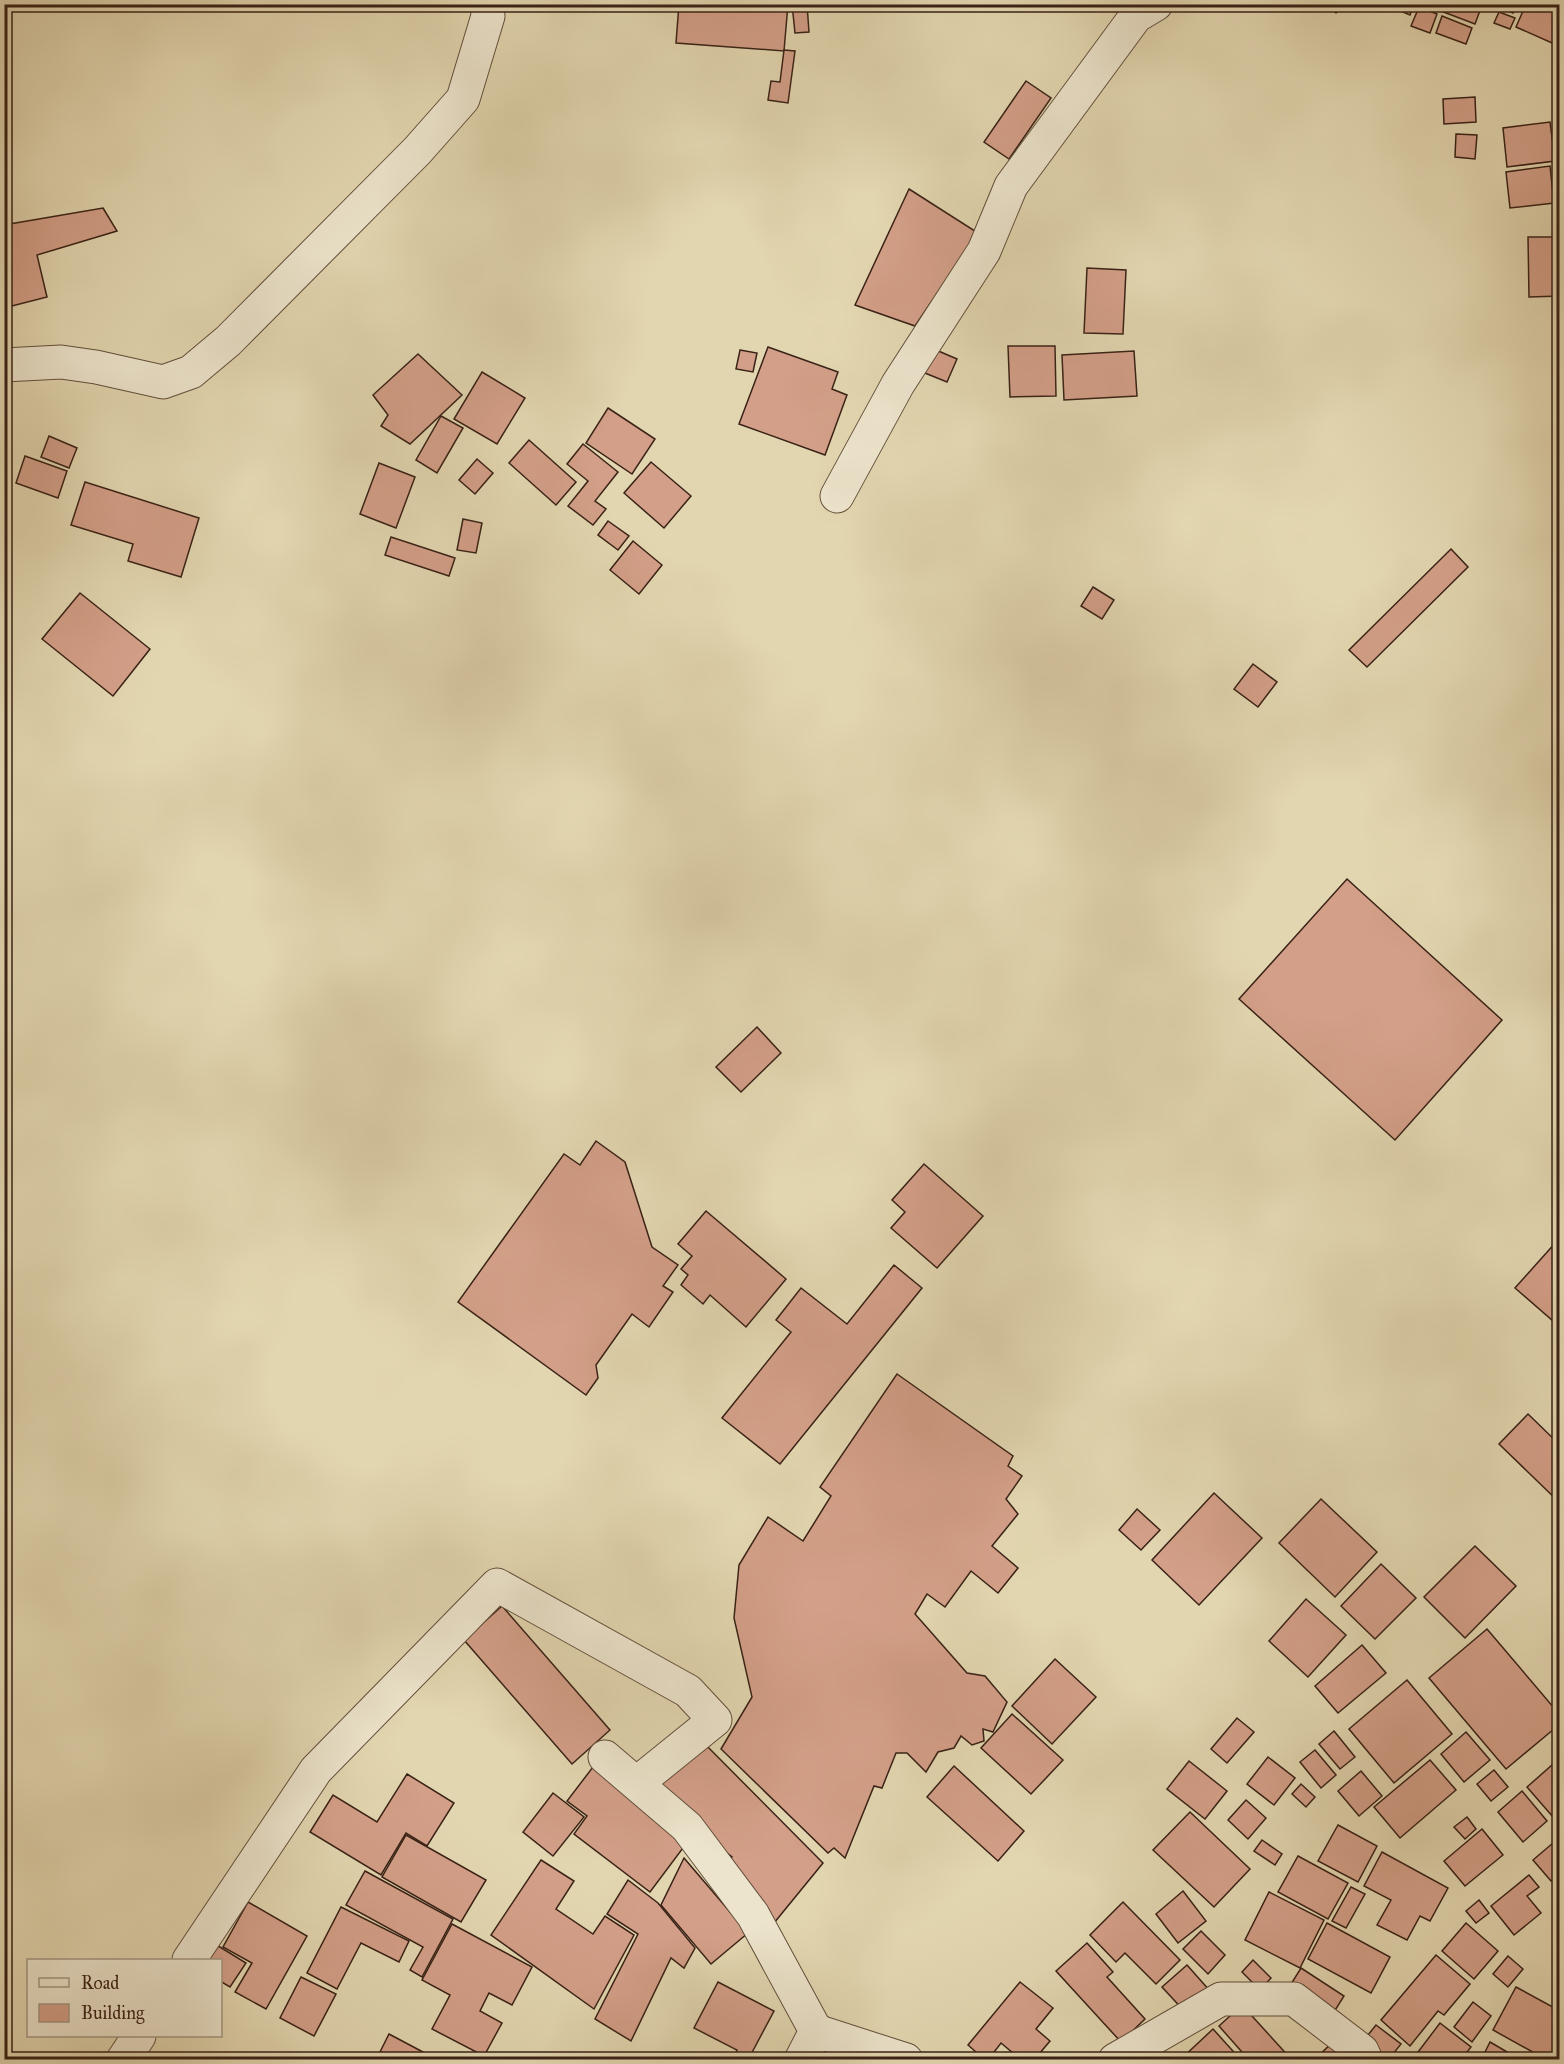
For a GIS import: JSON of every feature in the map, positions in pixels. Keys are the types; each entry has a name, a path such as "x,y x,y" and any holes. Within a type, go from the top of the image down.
{"street":[{"path":"4,365 61,362 96,367 163,382 191,372 228,341 417,151 463,99 488,16 488,4"},
{"path":"837,496 898,384 984,251 1011,186 1136,16 1156,4"},
{"path":"190,1959 316,1770 497,1585 688,1691 714,1720 637,1783"},
{"path":"605,1757 687,1827 753,1915 816,2031 906,2060"},
{"path":"1115,2060 1221,1999 1294,1999 1362,2051 1366,2060"},
{"path":"801,2060 816,2031"},
{"path":"123,2060 138,2037"}],"building":[{"path":"679,4 788,4 784,51 676,43"},
{"path":"792,4 807,4 809,32 795,33"},
{"path":"1327,4 1344,4 1336,13"},
{"path":"1384,4 1414,4 1410,15"},
{"path":"1444,4 1482,5 1475,24 1441,11"},
{"path":"1495,4 1516,4 1513,13"},
{"path":"1526,4 1560,4 1559,46 1516,27"},
{"path":"1419,7 1437,14 1430,33 1411,26"},
{"path":"1499,12 1515,18 1510,29 1494,23"},
{"path":"1442,16 1472,28 1466,44 1436,33"},
{"path":"784,50 795,51 788,103 768,100 771,81 780,82"},
{"path":"1026,81 1051,98 1009,159 984,142"},
{"path":"1475,97 1476,122 1444,124 1443,99"},
{"path":"1550,122 1555,161 1507,167 1503,128"},
{"path":"1456,134 1477,135 1475,159 1455,157"},
{"path":"1550,166 1554,203 1510,208 1506,172"},
{"path":"909,189 978,233 915,326 855,305"},
{"path":"103,208 117,231 37,255 47,297 4,308 4,225"},
{"path":"1528,237 1560,237 1560,296 1529,297"},
{"path":"1087,268 1126,270 1123,334 1084,333"},
{"path":"1008,346 1055,346 1056,396 1010,397"},
{"path":"768,347 838,372 832,389 847,395 825,455 739,424"},
{"path":"929,347 957,359 947,382 920,371"},
{"path":"740,350 757,353 753,372 736,369"},
{"path":"1134,351 1137,396 1064,400 1062,355"},
{"path":"418,354 462,395 410,444 381,426 388,415 373,395"},
{"path":"482,372 525,398 497,444 454,419"},
{"path":"608,408 655,439 632,474 586,443"},
{"path":"441,416 463,428 437,473 416,460"},
{"path":"49,436 77,448 69,468 41,457"},
{"path":"529,440 576,482 556,505 509,463"},
{"path":"583,444 618,472 595,501 606,509 593,525 568,506 588,481 567,464"},
{"path":"25,456 67,471 58,498 16,483"},
{"path":"477,459 493,473 475,494 459,480"},
{"path":"651,462 691,496 664,528 624,493"},
{"path":"379,463 415,477 396,528 360,514"},
{"path":"85,482 199,518 181,577 128,561 133,544 71,525"},
{"path":"463,519 482,523 476,553 457,550"},
{"path":"608,521 629,536 618,550 598,535"},
{"path":"391,537 455,558 449,576 385,555"},
{"path":"633,541 662,565 639,594 610,570"},
{"path":"1451,549 1468,567 1367,667 1349,650"},
{"path":"1093,587 1114,600 1102,619 1081,606"},
{"path":"80,593 150,649 113,696 42,639"},
{"path":"1253,664 1277,682 1258,707 1234,689"},
{"path":"1347,879 1502,1020 1395,1140 1239,999"},
{"path":"757,1027 781,1053 741,1092 716,1067"},
{"path":"596,1141 625,1162 652,1247 678,1265 663,1286 673,1292 649,1327 632,1314 596,1365 598,1378 586,1395 458,1302 564,1154 580,1165"},
{"path":"924,1164 983,1216 937,1268 891,1228 905,1212 892,1200"},
{"path":"706,1211 786,1279 746,1327 710,1295 703,1304 681,1285 688,1275 681,1269 692,1256 678,1244"},
{"path":"1557,1241 1560,1243 1560,1327 1515,1288"},
{"path":"894,1265 922,1288 780,1464 722,1418 791,1332 776,1320 801,1288 847,1324"},
{"path":"897,1374 1013,1456 1008,1466 1022,1476 1006,1499 1018,1514 992,1546 1018,1568 998,1593 971,1571 945,1607 927,1594 915,1614 967,1673 985,1676 1007,1702 993,1732 983,1729 984,1741 972,1745 961,1736 954,1748 938,1752 926,1772 907,1753 896,1753 882,1788 874,1786 845,1858 834,1848 828,1853 721,1749 752,1697 734,1618 739,1565 768,1517 803,1541 831,1496 820,1487"},
{"path":"1528,1414 1560,1445 1560,1503 1499,1444"},
{"path":"1214,1493 1262,1538 1199,1605 1152,1560"},
{"path":"1321,1499 1377,1552 1335,1597 1279,1543"},
{"path":"1137,1509 1160,1530 1141,1550 1119,1530"},
{"path":"1475,1546 1516,1586 1465,1638 1424,1597"},
{"path":"1381,1564 1416,1598 1375,1639 1341,1606"},
{"path":"1306,1599 1346,1635 1308,1677 1269,1641"},
{"path":"502,1606 610,1730 572,1764 464,1640"},
{"path":"1487,1629 1560,1715 1560,1724 1506,1769 1429,1678"},
{"path":"1362,1645 1386,1673 1338,1713 1315,1686"},
{"path":"1055,1659 1096,1697 1052,1744 1012,1706"},
{"path":"1407,1680 1452,1734 1394,1783 1349,1729"},
{"path":"1012,1714 1063,1760 1031,1794 981,1748"},
{"path":"1237,1718 1254,1732 1227,1763 1211,1749"},
{"path":"1334,1731 1355,1757 1340,1769 1319,1744"},
{"path":"1466,1732 1490,1760 1464,1782 1441,1754"},
{"path":"696,1735 823,1863 774,1923 727,1864 732,1857 647,1791"},
{"path":"1315,1750 1336,1775 1321,1788 1300,1762"},
{"path":"1268,1757 1295,1778 1274,1805 1247,1784"},
{"path":"1560,1758 1560,1812 1553,1817 1527,1787"},
{"path":"1430,1760 1456,1790 1400,1838 1374,1807"},
{"path":"1189,1761 1227,1791 1205,1819 1167,1789"},
{"path":"954,1766 1024,1831 998,1861 927,1797"},
{"path":"593,1767 689,1840 650,1892 574,1834 587,1816 567,1801"},
{"path":"1494,1770 1508,1787 1491,1801 1477,1784"},
{"path":"1361,1771 1382,1796 1359,1816 1338,1791"},
{"path":"407,1774 454,1803 427,1846 406,1833 381,1875 310,1832 333,1795 377,1822"},
{"path":"1301,1784 1315,1797 1306,1807 1292,1794"},
{"path":"1522,1791 1547,1821 1523,1842 1498,1812"},
{"path":"553,1793 584,1817 553,1856 523,1832"},
{"path":"1246,1800 1266,1818 1248,1839 1228,1820"},
{"path":"1190,1812 1250,1869 1214,1907 1153,1850"},
{"path":"1467,1817 1476,1829 1465,1839 1454,1827"},
{"path":"1338,1825 1377,1846 1358,1882 1318,1861"},
{"path":"1482,1829 1503,1855 1465,1886 1444,1861"},
{"path":"406,1835 486,1880 461,1922 382,1877"},
{"path":"1560,1837 1560,1860 1557,1862 1560,1865 1560,1874 1551,1881 1533,1860"},
{"path":"1262,1840 1282,1854 1275,1865 1254,1851"},
{"path":"1382,1852 1448,1888 1430,1921 1420,1916 1407,1940 1377,1925 1391,1900 1364,1886"},
{"path":"1298,1856 1348,1883 1328,1919 1278,1892"},
{"path":"684,1858 748,1933 711,1964 661,1905"},
{"path":"541,1860 574,1881 556,1909 593,1934 605,1916 634,1935 594,2009 491,1935"},
{"path":"365,1871 453,1919 422,1977 410,1970 423,1947 346,1905"},
{"path":"1529,1875 1539,1887 1527,1896 1541,1913 1514,1935 1491,1906"},
{"path":"628,1880 658,1903 695,1948 684,1968 671,1958 631,2041 595,2019 638,1934 607,1914"},
{"path":"1351,1887 1365,1894 1346,1928 1332,1921"},
{"path":"1183,1891 1206,1921 1178,1943 1156,1914"},
{"path":"1269,1892 1324,1920 1300,1968 1245,1940"},
{"path":"1479,1900 1489,1913 1476,1923 1466,1911"},
{"path":"248,1902 307,1936 266,2009 235,1992 252,1963 223,1947"},
{"path":"1123,1902 1180,1960 1156,1984 1125,1953 1116,1962 1090,1935"},
{"path":"341,1907 409,1941 399,1962 361,1943 337,1989 307,1973"},
{"path":"1327,1923 1390,1957 1371,1993 1308,1959"},
{"path":"1466,1923 1498,1951 1474,1979 1442,1951"},
{"path":"452,1924 532,1967 512,2005 489,1993 480,2011 502,2023 484,2056 432,2029 450,1995 422,1980"},
{"path":"1201,1931 1225,1955 1208,1974 1183,1949"},
{"path":"1087,1943 1113,1972 1107,1977 1145,2019 1121,2042 1056,1971"},
{"path":"215,1944 246,1963 230,1987 222,1982 222,1959 205,1959"},
{"path":"1436,1955 1470,1984 1444,2015 1438,2011 1410,2046 1381,2020"},
{"path":"1508,1956 1523,1969 1508,1987 1493,1974"},
{"path":"1253,1960 1271,1978 1260,1990 1242,1972"},
{"path":"1187,1965 1210,1991 1186,2013 1162,1987"},
{"path":"1301,1968 1344,1996 1334,2012 1291,1984"},
{"path":"301,1977 336,1994 314,2036 280,2018"},
{"path":"718,1982 774,2011 748,2060 733,2060 737,2050 694,2028"},
{"path":"1020,1982 1053,2008 1036,2029 1050,2041 1039,2054 1019,2058 1001,2043 988,2060 985,2060 968,2045"},
{"path":"1516,1987 1560,2011 1560,2060 1547,2060 1493,2030"},
{"path":"1473,2002 1491,2016 1472,2042 1454,2027"},
{"path":"1242,2005 1292,2060 1249,2060 1219,2026"},
{"path":"1440,2023 1471,2047 1461,2060 1412,2060"},
{"path":"1376,2025 1401,2044 1389,2059 1364,2040"},
{"path":"1213,2029 1241,2060 1180,2060"},
{"path":"389,2034 438,2060 376,2060"},
{"path":"824,2041 871,2060 817,2060"},
{"path":"1334,2041 1347,2060 1314,2060"},
{"path":"1490,2042 1521,2060 1481,2060"}]}
